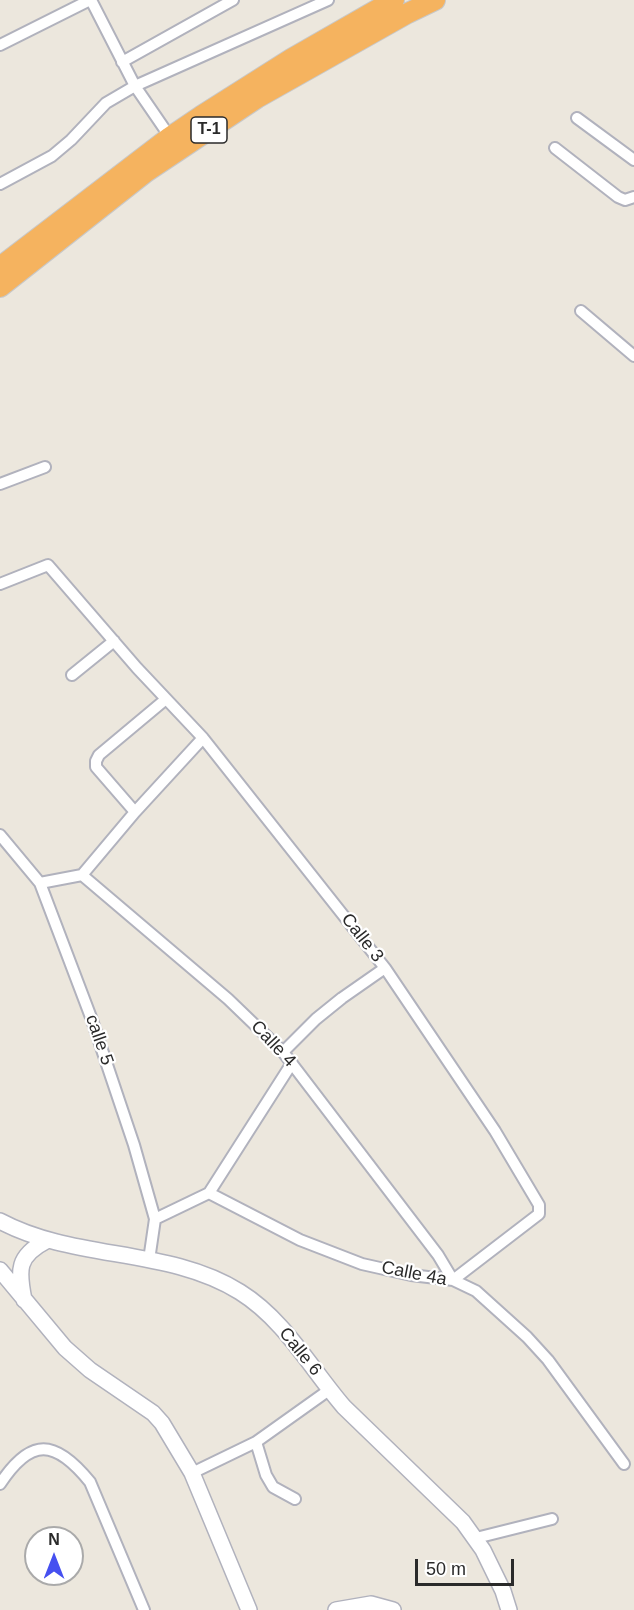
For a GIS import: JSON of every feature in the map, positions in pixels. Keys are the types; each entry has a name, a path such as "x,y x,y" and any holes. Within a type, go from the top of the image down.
{"highway":[{"name":"T-1","path":"0,267 170,137 291,58 394,0"},
{"name":"T-1","path":"0,287 146,172 257,98 435,0"}],"street":[{"path":"0,45 91,0 135,86 170,137"},
{"path":"122,62 233,0"},
{"path":"0,184 52,156 71,140 106,103 135,86 328,0"},
{"path":"577,118 634,160"},
{"path":"555,148 618,197 625,200 634,197"},
{"path":"581,311 634,356"},
{"path":"0,483 45,467"},
{"name":"Calle 3","path":"0,584 48,565 203,738 385,968 495,1131 539,1205 539,1214 453,1280"},
{"path":"72,675 114,641"},
{"path":"135,812 96,766 96,761 99,755 166,699"},
{"path":"40,883 82,875 135,812 203,738"},
{"name":"calle 5","path":"0,835 40,883 92,1020 134,1145 155,1219 149,1260"},
{"name":"Calle 4","path":"82,875 228,999 283,1052 438,1255 453,1280"},
{"path":"283,1052 316,1019 385,968"},
{"path":"155,1219 209,1193 292,1063"},
{"name":"Calle 4a","path":"209,1193 300,1240 362,1264 411,1275 453,1280 476,1291 527,1337 548,1360 624,1464"},
{"name":"Calle 6","path":"0,1221 46,1240 88,1250 149,1260 202,1274 241,1292 274,1321 313,1367 329,1390 463,1522 476,1538 503,1591 509,1610"},
{"path":"24,1301 20,1272 22,1260 28,1251 46,1240"},
{"path":"1,1276 65,1348 90,1370 153,1413 170,1435 192,1473 249,1610"},
{"path":"192,1473 256,1442 329,1390"},
{"path":"256,1442 266,1475 273,1487 295,1499"},
{"path":"0,1484 19,1459 40,1449 55,1452 74,1465 90,1482 144,1610"},
{"path":"476,1538 552,1519"},
{"path":"336,1610 371,1604 393,1610"}]}
